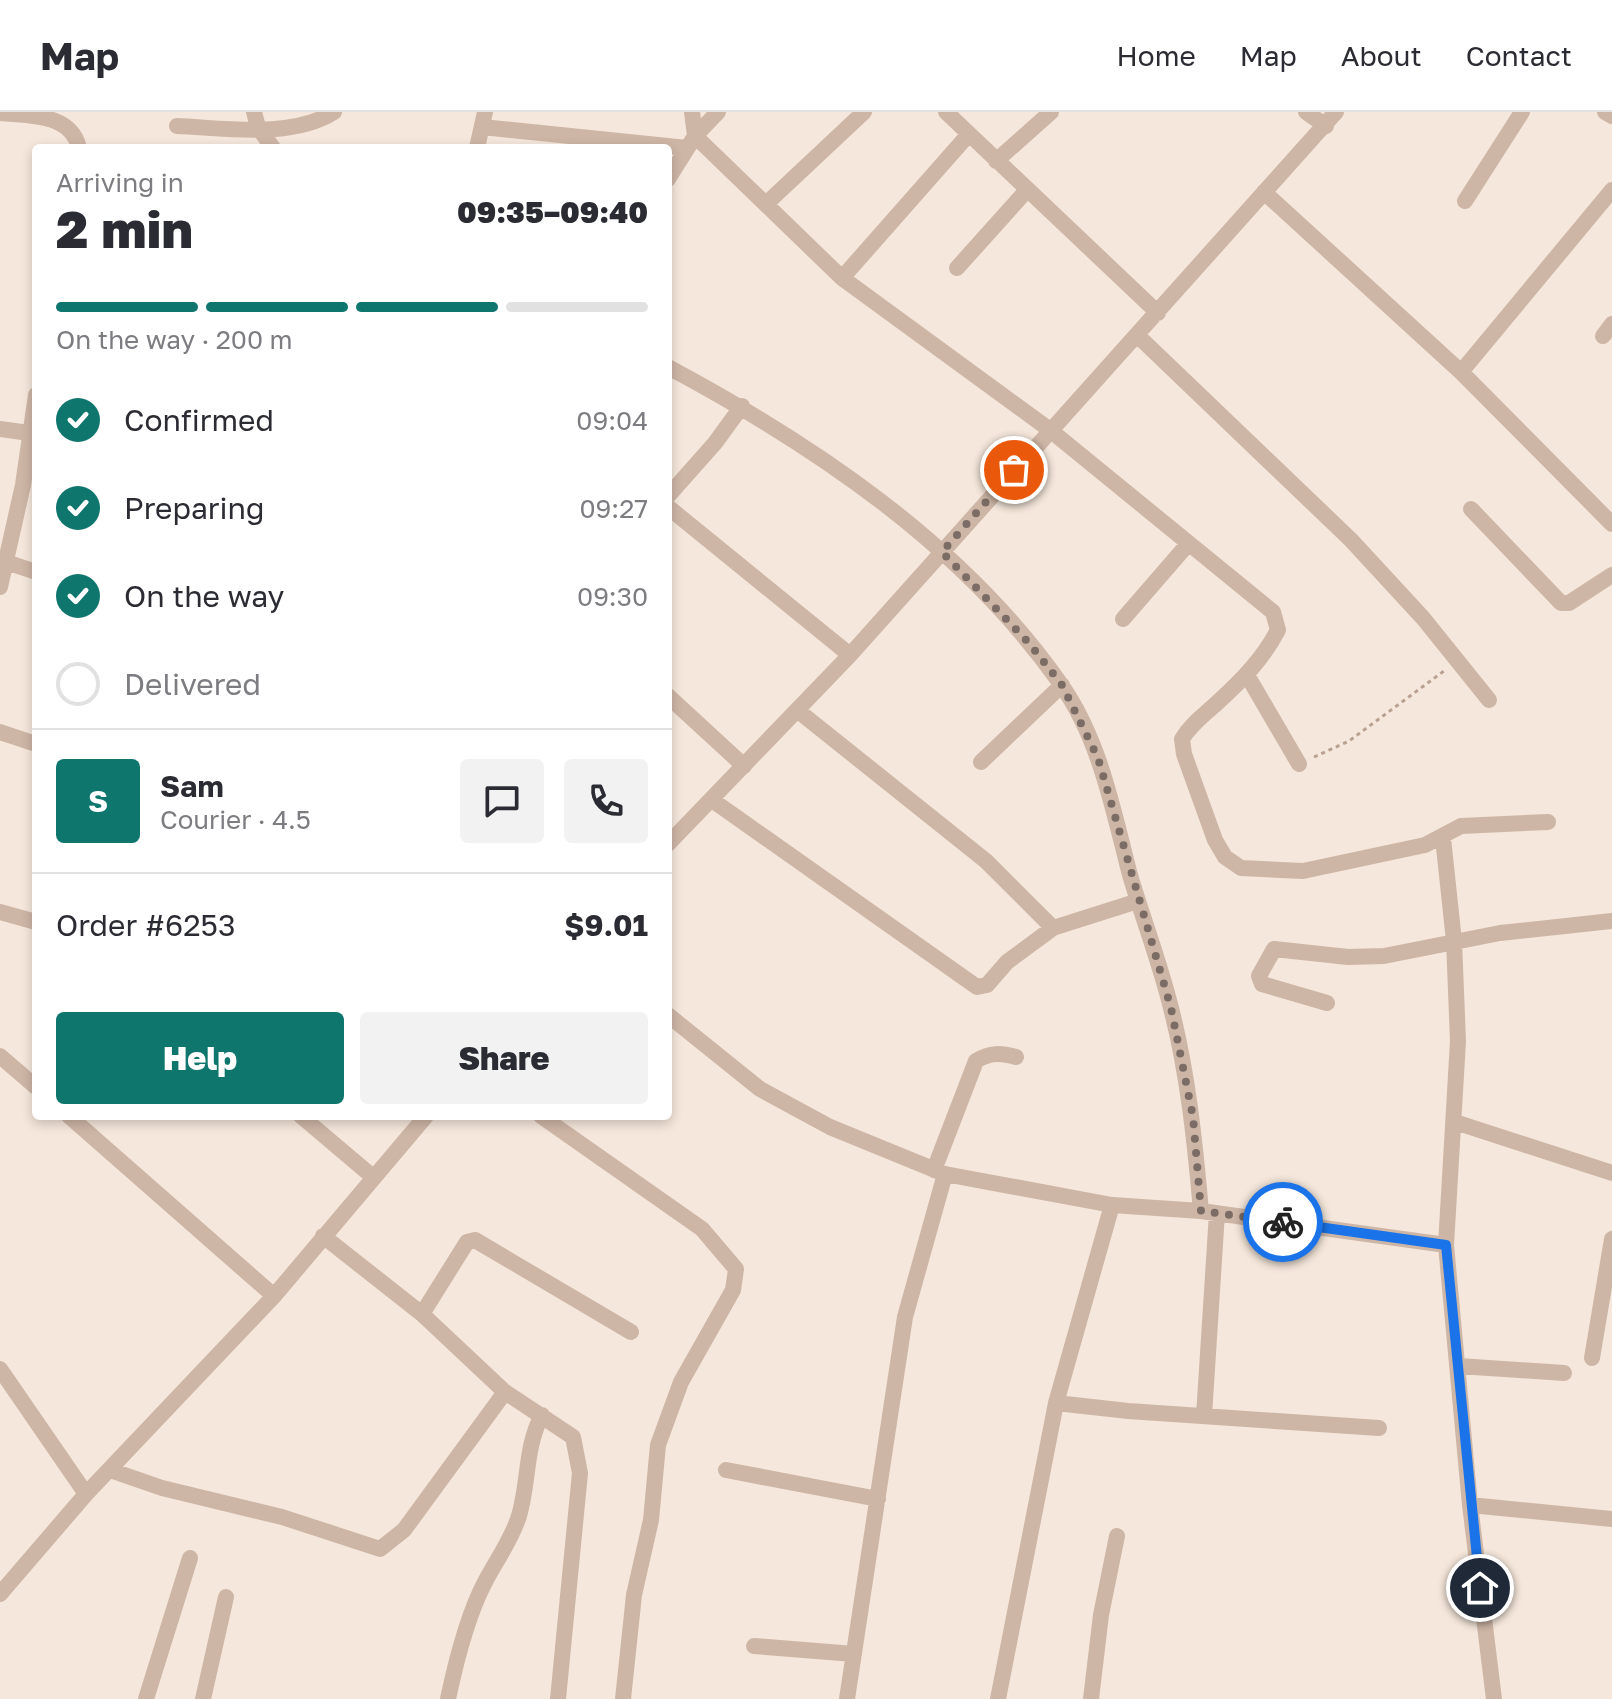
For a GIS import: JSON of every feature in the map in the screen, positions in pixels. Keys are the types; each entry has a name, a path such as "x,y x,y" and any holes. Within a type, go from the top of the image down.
{"street":[{"path":"177,126 296,119 334,112"},
{"path":"691,142 692,112"},
{"path":"672,173 691,142 718,112"},
{"path":"767,203 864,112"},
{"path":"946,112 1158,313"},
{"path":"996,161 1051,112"},
{"path":"1306,112 1326,126"},
{"path":"672,840 850,655 1336,112"},
{"path":"1465,201 1522,112"},
{"path":"1605,112 1612,116"},
{"path":"0,113 50,118 66,125 78,144"},
{"path":"256,120 271,144"},
{"path":"478,144 483,120 691,142 767,203 842,278 1050,430 1266,604 1279,622 1268,648 1247,675 1189,727 1182,739 1184,754 1225,857 1241,868 1303,871 1401,851 1443,838 1453,828 1461,826 1548,822"},
{"path":"842,278 969,134"},
{"path":"957,268 1027,190"},
{"path":"1461,372 1612,190"},
{"path":"1264,192 1461,372 1612,524"},
{"path":"1138,336 1351,540 1423,618 1489,700"},
{"path":"672,369 742,406 869,495 942,552 1029,643 1062,685 1098,758 1171,1008 1193,1117 1209,1212 1204,1416"},
{"path":"672,491 742,406"},
{"path":"0,587 23,485 32,417"},
{"path":"0,429 29,433"},
{"path":"1471,509 1561,603 1569,603 1612,575"},
{"path":"672,510 850,655"},
{"path":"1123,619 1188,544"},
{"path":"6,562 32,571"},
{"path":"1247,675 1299,764"},
{"path":"981,762 1062,685"},
{"path":"672,700 744,766"},
{"path":"797,710 986,861 1053,928"},
{"path":"0,732 32,743"},
{"path":"712,800 977,987 987,985 1015,954 1053,928 1138,901"},
{"path":"1443,838 1454,941 1458,1041 1446,1245 1470,1505 1494,1699"},
{"path":"0,912 32,921"},
{"path":"1327,1003 1262,984 1259,976 1274,949 1282,947 1348,957 1384,956 1454,941 1612,921"},
{"path":"672,1018 760,1089 830,1127 940,1172 1112,1205 1209,1212 1446,1245"},
{"path":"847,1699 905,1317 940,1172 976,1061 986,1055 1001,1053 1016,1057"},
{"path":"0,1056 32,1084"},
{"path":"74,1120 274,1296"},
{"path":"306,1120 373,1177"},
{"path":"0,1594 86,1494 274,1296 423,1120"},
{"path":"547,1120 702,1229 736,1269 733,1290 681,1382 658,1445 651,1520 634,1595 623,1699"},
{"path":"1455,1122 1612,1173"},
{"path":"998,1699 1056,1403 1112,1205"},
{"path":"323,1236 422,1314 505,1392 573,1437 580,1473 558,1699"},
{"path":"1592,1358 1612,1239"},
{"path":"422,1314 471,1240 631,1332"},
{"path":"1459,1366 1564,1373"},
{"path":"0,1369 86,1494"},
{"path":"110,1470 162,1488 282,1517 380,1549 404,1530 505,1392"},
{"path":"1056,1403 1379,1428"},
{"path":"448,1699 455,1668 484,1583 512,1536 534,1432 542,1415"},
{"path":"726,1470 878,1499"},
{"path":"1470,1505 1612,1519"},
{"path":"1091,1699 1101,1615 1117,1536"},
{"path":"146,1699 190,1558"},
{"path":"0,1574 18,1575"},
{"path":"203,1699 226,1597"},
{"path":"754,1646 854,1654"}],"path":[{"path":"1299,764 1349,741 1456,661"}],"way so far":[{"path":"1014,470 942,552 1029,643 1062,685 1098,758 1171,1008 1193,1117 1201,1211 1283,1222"}],"route":[{"path":"1283,1222 1446,1245 1480,1588"}]}
